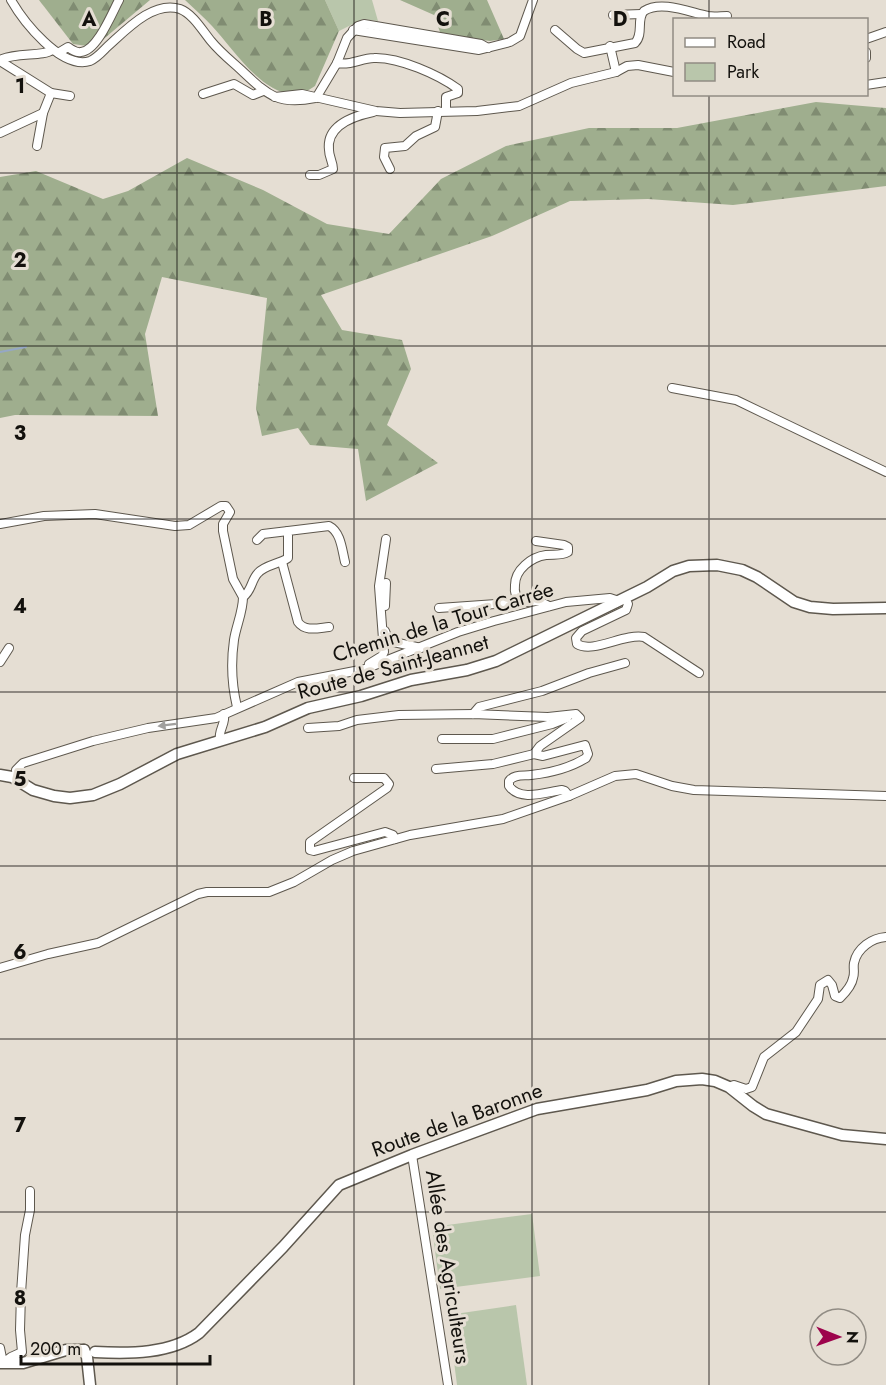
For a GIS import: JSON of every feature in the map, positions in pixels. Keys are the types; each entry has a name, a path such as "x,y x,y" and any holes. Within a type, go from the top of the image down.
{"main road":[{"name":"Route de Saint-Jeannet","path":"16,776 40,791 62,797 93,795 111,789 177,754 265,727 317,705 361,696 411,680 453,674 482,666 510,655 653,584 673,571 689,566 710,565 750,573 804,606 833,609 886,608"},
{"path":"0,773 16,776"},
{"name":"Route de la Baronne","path":"2,1363 30,1362 60,1352 89,1354 178,1346 199,1333 339,1185 519,1115 555,1105 641,1091 687,1079 715,1081 729,1087 766,1114 842,1135 886,1139"},
{"path":"89,1354 90,1385"}],"street":[{"path":"11,0 24,19 55,51 80,62 93,60 147,13 156,8 167,6 180,8 194,19 220,52 263,91 281,101 292,102 316,98 376,111 411,113 477,111 519,106 571,83 627,66 638,65 673,72"},
{"path":"2,64 20,54 47,53 68,47 76,52 88,50 100,36 120,0"},
{"path":"316,98 353,30 479,50 510,42 520,36 533,0"},
{"path":"613,15 641,14 650,8 669,3 706,16 727,16"},
{"path":"555,30 577,49 584,52 638,41 641,14"},
{"path":"868,39 886,32"},
{"path":"610,46 616,71"},
{"path":"337,63 346,65 371,58 382,58 422,69 458,89 458,93 446,97 435,127 416,136 405,146 385,148 384,157 390,169"},
{"path":"2,64 51,93 70,96"},
{"path":"868,85 886,82"},
{"path":"203,94 230,84 253,95 263,91"},
{"path":"37,146 43,113 51,93"},
{"path":"350,106 353,118"},
{"path":"310,175 319,175 333,169 329,150 330,138 338,126 353,118 376,111"},
{"path":"0,132 43,113"},
{"path":"672,388 735,400 886,472"},
{"path":"0,524 44,516 95,514 175,526 189,525 217,508 226,506 230,512 223,524 223,531 228,558 232,579 243,597"},
{"path":"257,540 263,534 329,526 335,528 345,562"},
{"path":"237,707 233,656 234,638 243,597 250,590 256,575 288,558 288,531"},
{"path":"365,669 370,663 382,657 384,652 379,585 386,539"},
{"path":"521,602 516,598 514,588 518,571 535,558 568,552 568,547 564,545 536,540"},
{"path":"282,562 298,621 307,628 329,627"},
{"path":"386,583 384,625 387,638 389,641 422,648"},
{"name":"Chemin de la Tour Carrée","path":"16,776 23,764 93,741 148,728 207,720 298,682 365,669 474,627 566,602 610,597 622,599"},
{"path":"622,599 628,604 626,610 582,631 576,638 577,644 588,647 633,636 644,637 699,674"},
{"path":"439,608 540,601 549,606"},
{"path":"0,662 9,648"},
{"path":"473,714 479,707 542,691 589,673 625,663"},
{"path":"220,740 224,714"},
{"path":"308,728 339,726 357,720 399,715 473,714 548,717 579,715 580,718 540,746 534,754"},
{"path":"442,739 493,739 552,724 572,714"},
{"path":"436,769 457,765 493,764 534,754 543,756 585,745 588,754 586,758 573,765 540,774 515,776 509,781 509,786 517,793 532,794 562,790 569,796"},
{"path":"0,968 98,943 198,894 269,892 346,853 440,829 503,819 569,796 615,776 636,774 672,786 694,790 886,796"},
{"path":"354,778 384,778 389,784 387,788 310,842 310,850 314,851 385,832 393,835 395,839"},
{"path":"729,1087 734,1085 746,1089 752,1087 764,1058 796,1032 818,999 820,985 828,980 835,996 840,998 854,978 854,963 857,954 865,945 886,937"},
{"name":"Allée des Agriculteurs","path":"412,1155 448,1385"},
{"path":"0,1348 2,1363 22,1352 21,1293 30,1191"}],"green space":[{"path":"39,0 150,0 94,47 73,44"},
{"path":"185,0 325,0 339,31 315,86 300,93 285,93 270,87 257,76"},
{"path":"325,0 372,0 378,21 363,19 339,31"},
{"path":"400,0 487,0 504,39 490,41 441,35 434,15"},
{"path":"816,102 886,108 886,186 733,205 648,199 570,201 492,236 321,295 342,330 402,340 411,369 387,425 438,463 366,501 358,449 310,445 298,428 262,436 256,408 267,298 162,277 145,334 158,416 15,415 0,418 0,177 36,171 103,199 128,191 187,158 263,190 327,224 389,234 441,179 506,146 589,128 677,128"},
{"path":"532,1214 540,1276 440,1289 432,1227"},
{"path":"516,1305 527,1385 457,1385 448,1315"}],"waterway":[{"path":"0,352 26,347"}]}
